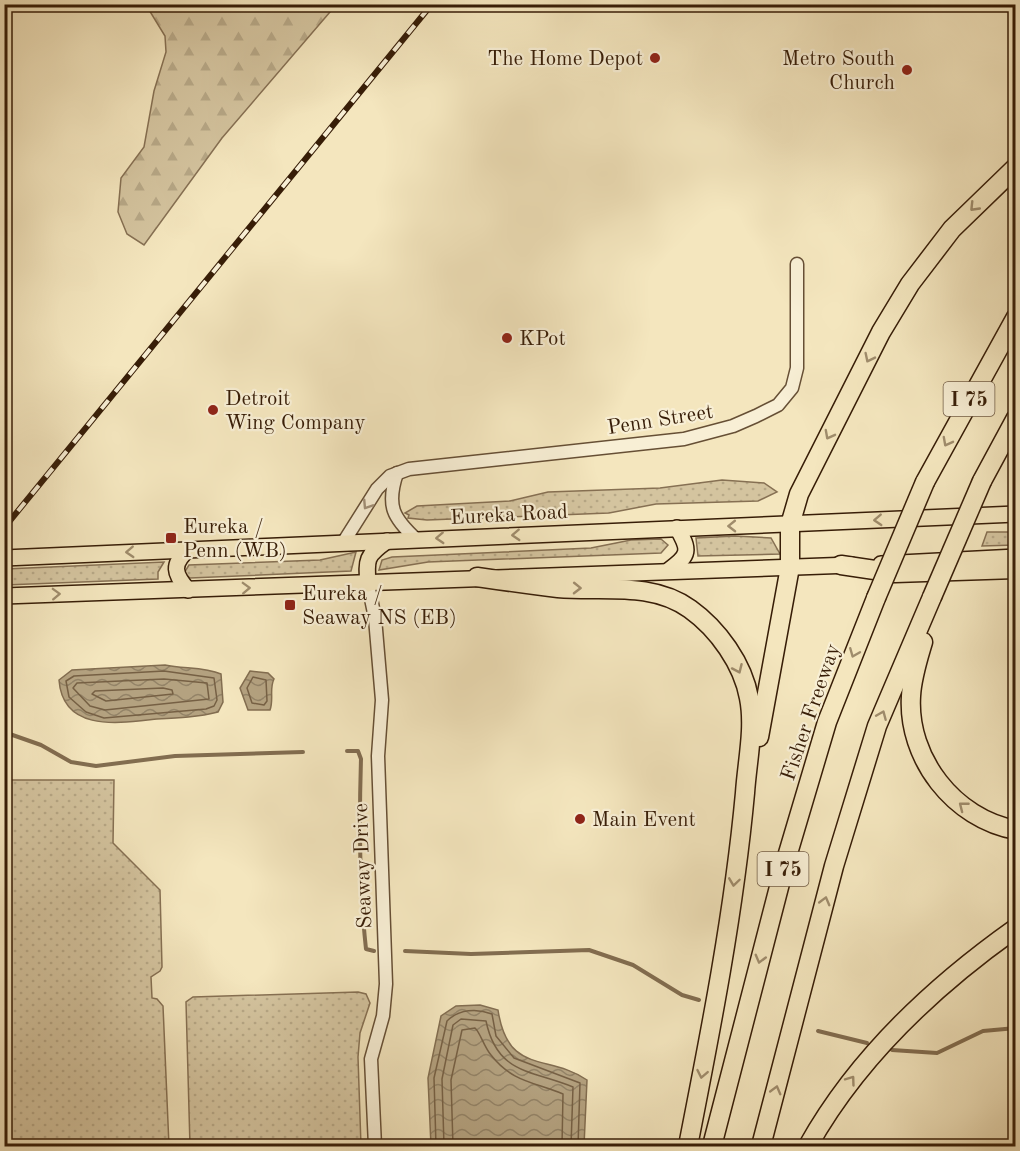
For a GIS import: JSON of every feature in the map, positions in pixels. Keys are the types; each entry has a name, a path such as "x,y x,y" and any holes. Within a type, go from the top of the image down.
{"highway":[{"path":"688,1146 716,1005 741,838 790,567 790,525 805,480 881,332 910,284 952,229 1016,166"},
{"name":"Fisher Freeway","path":"712,1146 799,814 827,722 876,598 926,483 1016,317"},
{"name":"I 75","path":"761,1146 834,866 877,726 981,481 1016,418"},
{"path":"841,566 895,573 1016,569"},
{"path":"477,577 560,588 649,592 690,608 703,620 728,649 749,695 751,725 741,838"},
{"path":"932,597 933,613 916,663 911,697 918,745 937,781 963,807 993,824 1016,830"},
{"path":"808,1146 835,1103 879,1047 937,992 1016,928"}],"main road":[{"name":"Eureka Road","path":"4,558 1016,514"},
{"path":"669,570 684,560 686,555 685,542 677,528"},
{"path":"368,584 366,563 370,553 387,541"},
{"path":"188,590 178,578 175,568 178,558 189,549"},
{"path":"4,596 368,584 477,577 669,570 841,566 1016,557"}],"street":[{"name":"Penn Street","path":"343,543 377,489 390,476 397,473 446,463 684,439 734,426 778,405 792,388 797,368 797,264"},
{"path":"397,473 392,489 392,504 397,521 417,540"},
{"name":"Seaway Drive","path":"368,584 375,618 382,700 378,756 386,984 383,1016 371,1059 375,1146"}],"green space":[{"path":"146,5 336,5 222,138 144,245 127,234 118,212 121,178 144,147 154,91 166,52 165,36"},
{"path":"722,480 764,483 777,492 758,501 656,504 609,513 427,520 408,518 409,515 405,513 417,506 510,501 548,492 660,488"},
{"path":"987,532 1015,532 1015,545 982,546"},
{"path":"735,536 771,538 780,554 698,556 696,538"},
{"path":"661,539 668,545 661,553 428,562 379,570 382,560 392,557 591,548 631,540"},
{"path":"356,552 351,571 190,578 184,573 189,565 320,560"},
{"path":"164,562 158,572 158,579 5,585 5,569"},
{"path":"5,780 114,780 113,843 160,890 162,967 151,977 152,998 157,999 163,1006 169,1146 5,1146"},
{"path":"358,992 366,994 370,1003 360,1033 358,1057 361,1146 190,1146 186,1002 193,997"}],"water":[{"path":"165,665 208,670 221,674 223,702 218,712 127,722 96,721 82,717 71,709 63,697 59,680 72,670"},
{"path":"250,671 268,673 274,679 270,710 248,710 240,688"},
{"path":"480,1005 498,1010 503,1031 511,1045 520,1054 572,1072 587,1080 584,1146 431,1146 428,1078 441,1016 456,1006"}],"waterway":[{"path":"4,732 41,745 71,762 96,766 175,756 303,752"},
{"path":"347,751 358,751 361,759 362,902 366,949 374,951"},
{"path":"405,951 471,954 589,950 633,965 682,995 699,1000"},
{"path":"892,1050 937,1053 983,1031 1016,1028"},
{"path":"818,1031 867,1043"}],"railway":[{"path":"4,528 432,4"}],"place":[{"name":"The Home Depot","path":"655,58"},
{"name":"Metro South Church","path":"907,70"},
{"name":"KPot","path":"507,338"},
{"name":"Detroit Wing Company","path":"213,410"},
{"name":"Eureka / Penn (WB)","path":"171,538"},
{"name":"Eureka / Seaway NS (EB)","path":"290,605"},
{"name":"Main Event","path":"580,819"}]}
